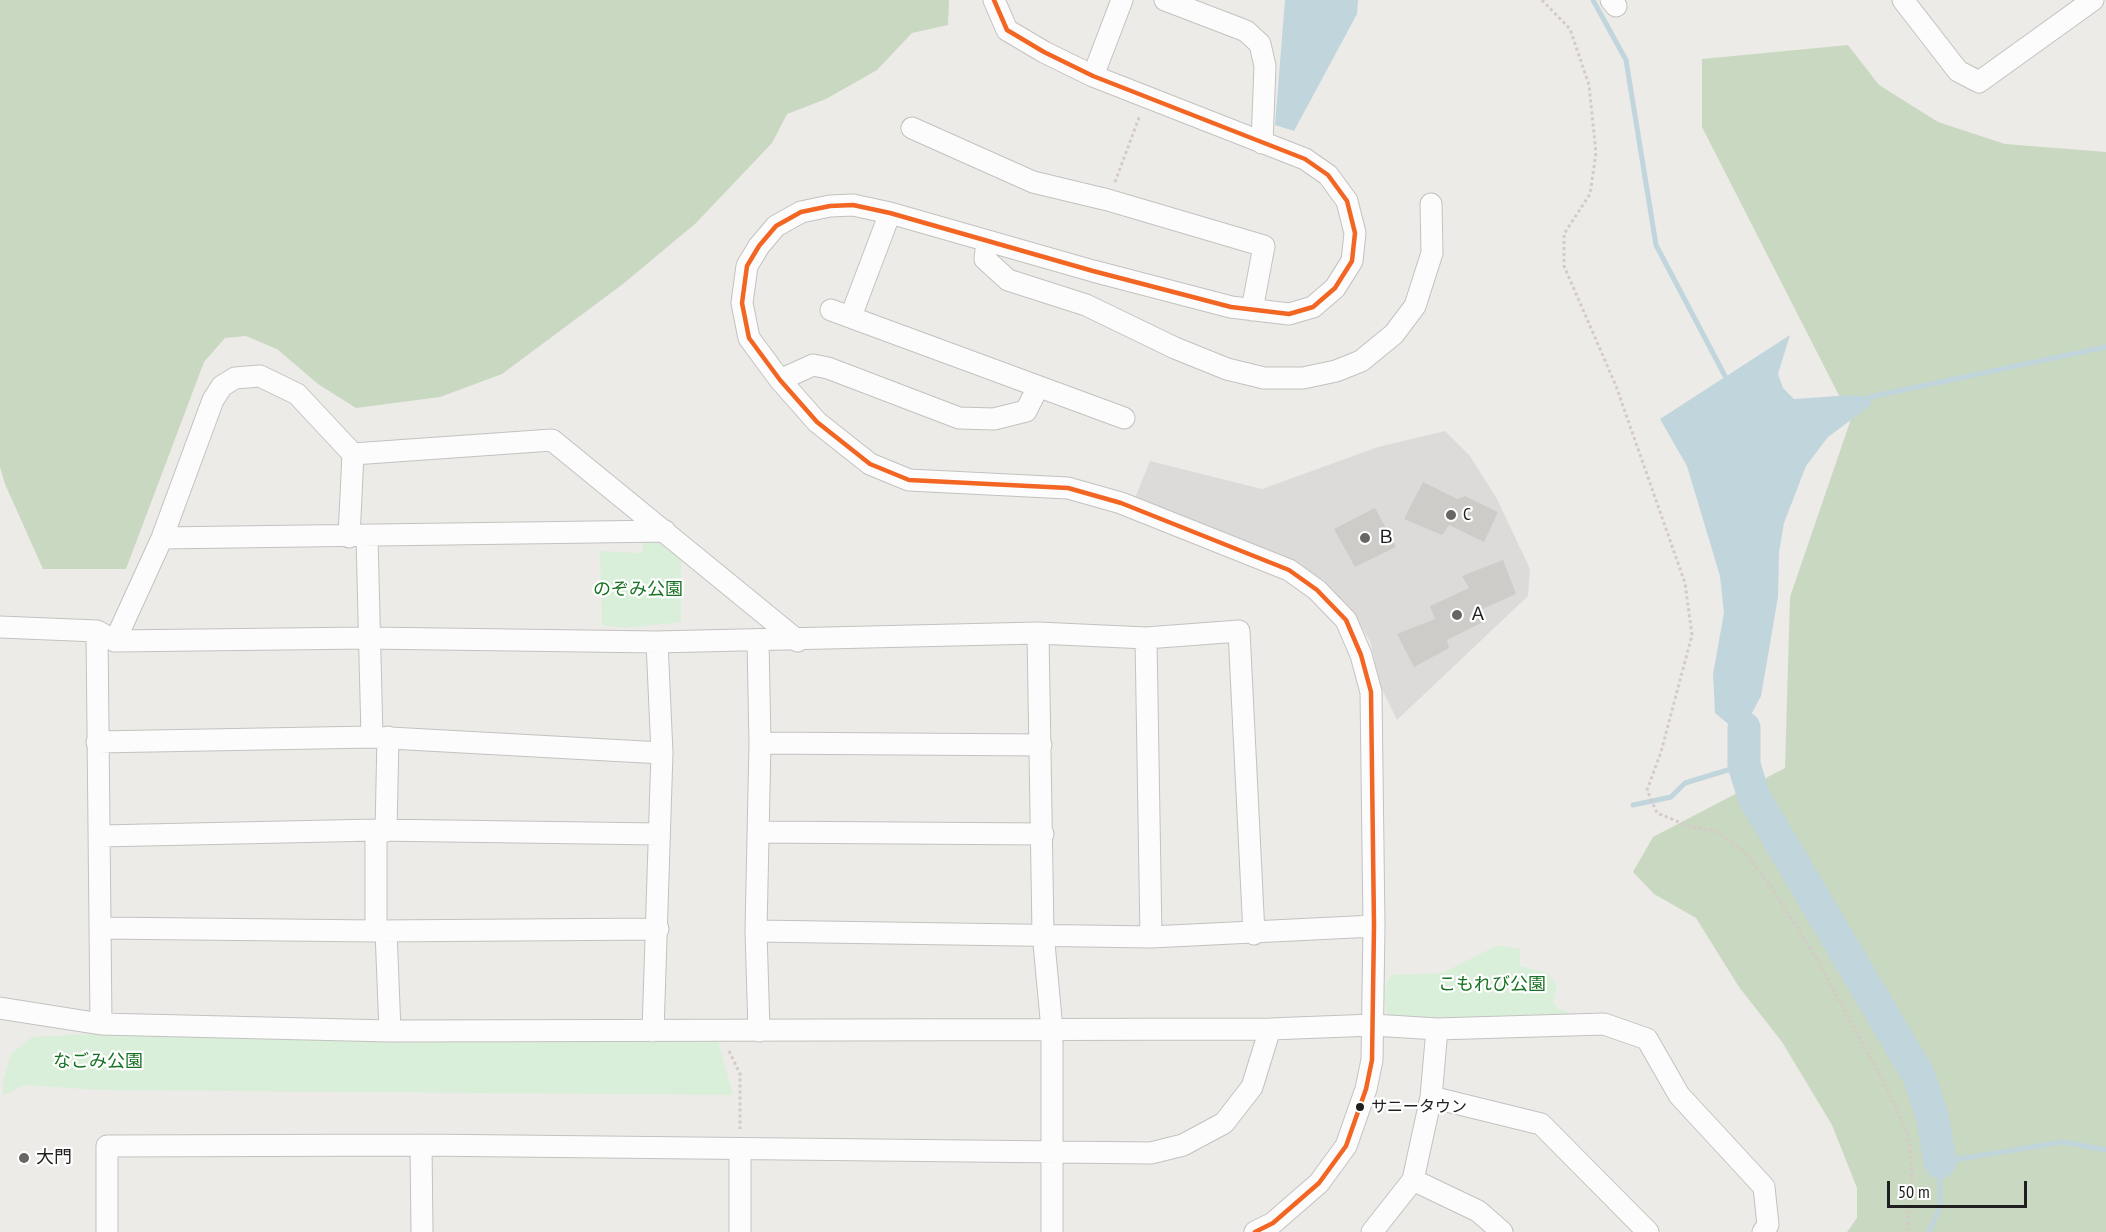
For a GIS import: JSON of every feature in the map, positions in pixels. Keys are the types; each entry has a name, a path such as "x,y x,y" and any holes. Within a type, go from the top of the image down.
{"street":[{"path":"994,0 1007,30 1044,52 1093,76 1305,159 1328,175 1347,201 1355,233 1352,261 1335,288 1313,307 1289,314 1252,310 1208,302 890,213 853,205 830,206 801,212 776,226 759,246 747,266 742,303 749,338 780,380 817,422 870,464 909,480 1068,488 1121,503 1289,570 1317,590 1346,620 1361,655 1371,692 1374,926 1372,1060 1366,1089 1346,1146 1319,1183 1273,1223 1255,1232"},
{"path":"1093,76 1122,0"},
{"path":"1165,0 1246,31 1260,44 1265,66 1262,143"},
{"path":"1903,0 1958,71 1979,82 2093,0"},
{"path":"912,128 1033,182 1108,200 1264,246 1252,310"},
{"path":"987,241 985,260 1008,280 1086,305 1175,348 1227,369 1264,378 1303,378 1336,371 1361,361 1394,334 1415,306 1432,253 1431,204"},
{"path":"890,213 841,313 1124,418"},
{"path":"780,380 813,365 828,368 959,418 994,419 1026,411 1038,387"},
{"path":"101,1024 97,742 106,636 162,538 213,400 222,386 235,378 260,376 297,394 353,454 358,537 380,737 381,931 390,1031"},
{"path":"353,454 552,441 798,641"},
{"path":"162,538 665,531"},
{"path":"0,627 106,636 657,642 798,641 1038,633 1146,638 1239,631 1254,934"},
{"path":"1038,633 1043,933 1052,1029 1052,1232"},
{"path":"1146,638 1150,937"},
{"path":"758,641 760,743 756,930 759,1031"},
{"path":"653,1031 662,753 657,642"},
{"path":"97,742 380,737 662,753"},
{"path":"760,743 1041,745"},
{"path":"100,836 381,830 659,834"},
{"path":"758,832 1043,834"},
{"path":"756,930 1043,933 1150,937 1254,934 1374,926"},
{"path":"101,928 381,931 658,929"},
{"path":"0,1008 101,1024 390,1031 1270,1029 1374,1025 1437,1029 1604,1024 1647,1039 1679,1095 1764,1187 1768,1225 1763,1232"},
{"path":"107,1232 107,1146 421,1145 1053,1150 1151,1153 1183,1145 1224,1123 1252,1087 1270,1029"},
{"path":"1372,1232 1413,1180 1431,1097 1437,1029"},
{"path":"1431,1097 1541,1124 1648,1232"},
{"path":"421,1145 422,1232"},
{"path":"740,1149 740,1232"},
{"path":"1413,1180 1478,1211 1502,1232"}],"path":[{"path":"1542,0 1570,29 1589,85 1596,153 1590,194 1564,234 1564,266 1616,386 1685,583 1692,634 1661,752 1647,790 1657,813 1691,827 1716,831 1744,851 1773,890 1811,950 1878,1072 1910,1137 1912,1175 1907,1232"},
{"path":"1108,200 1147,97"},
{"path":"725,1031 727,1048 740,1074 740,1149"}],"shaded area":[{"path":"1445,431 1470,456 1497,499 1530,569 1528,596 1397,720 1381,687 1370,641 1351,610 1325,582 1295,565 1135,498 1150,461 1262,489 1378,447"}],"green space":[{"path":"0,0 949,0 948,25 912,33 877,70 826,99 787,114 772,143 696,223 623,284 502,374 440,397 356,408 318,384 277,349 246,336 225,338 204,362 126,569 43,569 5,484 0,467"},
{"path":"1848,45 1879,85 1938,122 2005,144 2106,152 2106,1232 1847,1232 1857,1218 1857,1188 1832,1125 1782,1042 1739,987 1696,918 1654,894 1633,872 1653,837 1785,768 1790,597 1851,419 1702,127 1702,59"},
{"name":"のぞみ公園","path":"660,540 681,552 681,622 624,628 602,625 600,551 642,553 643,544"},
{"name":"こもれび公園","path":"1498,945 1520,949 1520,966 1547,973 1557,985 1553,1003 1559,1009 1568,1012 1568,1016 1421,1020 1389,1016 1386,1011 1384,989 1391,975 1442,973"},
{"name":"なごみ公園","path":"92,1034 718,1040 733,1095 100,1090 24,1085 3,1096 3,1081 11,1054 32,1037"}],"water":[{"path":"1285,0 1358,0 1357,14 1294,131 1275,125"},
{"path":"1790,335 1778,374 1783,388 1794,399 1852,395 1870,397 1871,405 1828,437 1806,466 1784,523 1779,552 1778,597 1761,696 1744,728 1733,728 1715,713 1713,674 1724,613 1720,576 1687,466 1660,419"}],"building":[{"name":"C","path":"1423,482 1457,499 1465,496 1498,512 1484,542 1449,525 1442,535 1404,519"},
{"name":"Ｂ","path":"1375,508 1396,547 1355,567 1334,529"},
{"name":"Ａ","path":"1503,560 1516,594 1478,611 1483,622 1447,640 1449,648 1414,667 1397,634 1435,619 1430,606 1469,588 1462,576"}],"waterway":[{"path":"1593,0 1626,60 1656,245 1725,376"},
{"path":"1870,397 2106,347"},
{"path":"1744,728 1744,765 1754,797 1919,1076 1932,1115 1940,1162"},
{"path":"1633,805 1671,797 1685,783 1744,765"},
{"path":"1929,1232 1940,1208 1940,1162 2063,1142 2106,1150"}],"transit line":[{"path":"994,0 1007,30 1044,52 1093,76 1305,159 1328,175 1347,201 1355,233 1352,261 1335,288 1313,307 1289,314 1231,307 1093,271 890,213 853,205 830,206 801,212 776,226 759,246 747,266 742,303 749,338 780,380 817,422 870,464 909,480 1068,488 1121,503 1289,570 1317,590 1346,620 1361,655 1371,692 1374,926 1372,1060 1366,1089 1346,1146 1319,1183 1273,1223 1255,1232"}],"place":[{"name":"C","path":"1451,515"},
{"name":"Ｂ","path":"1365,538"},
{"name":"Ａ","path":"1457,615"},
{"name":"サニータウン","path":"1360,1107"},
{"name":"大門","path":"24,1158"}]}
